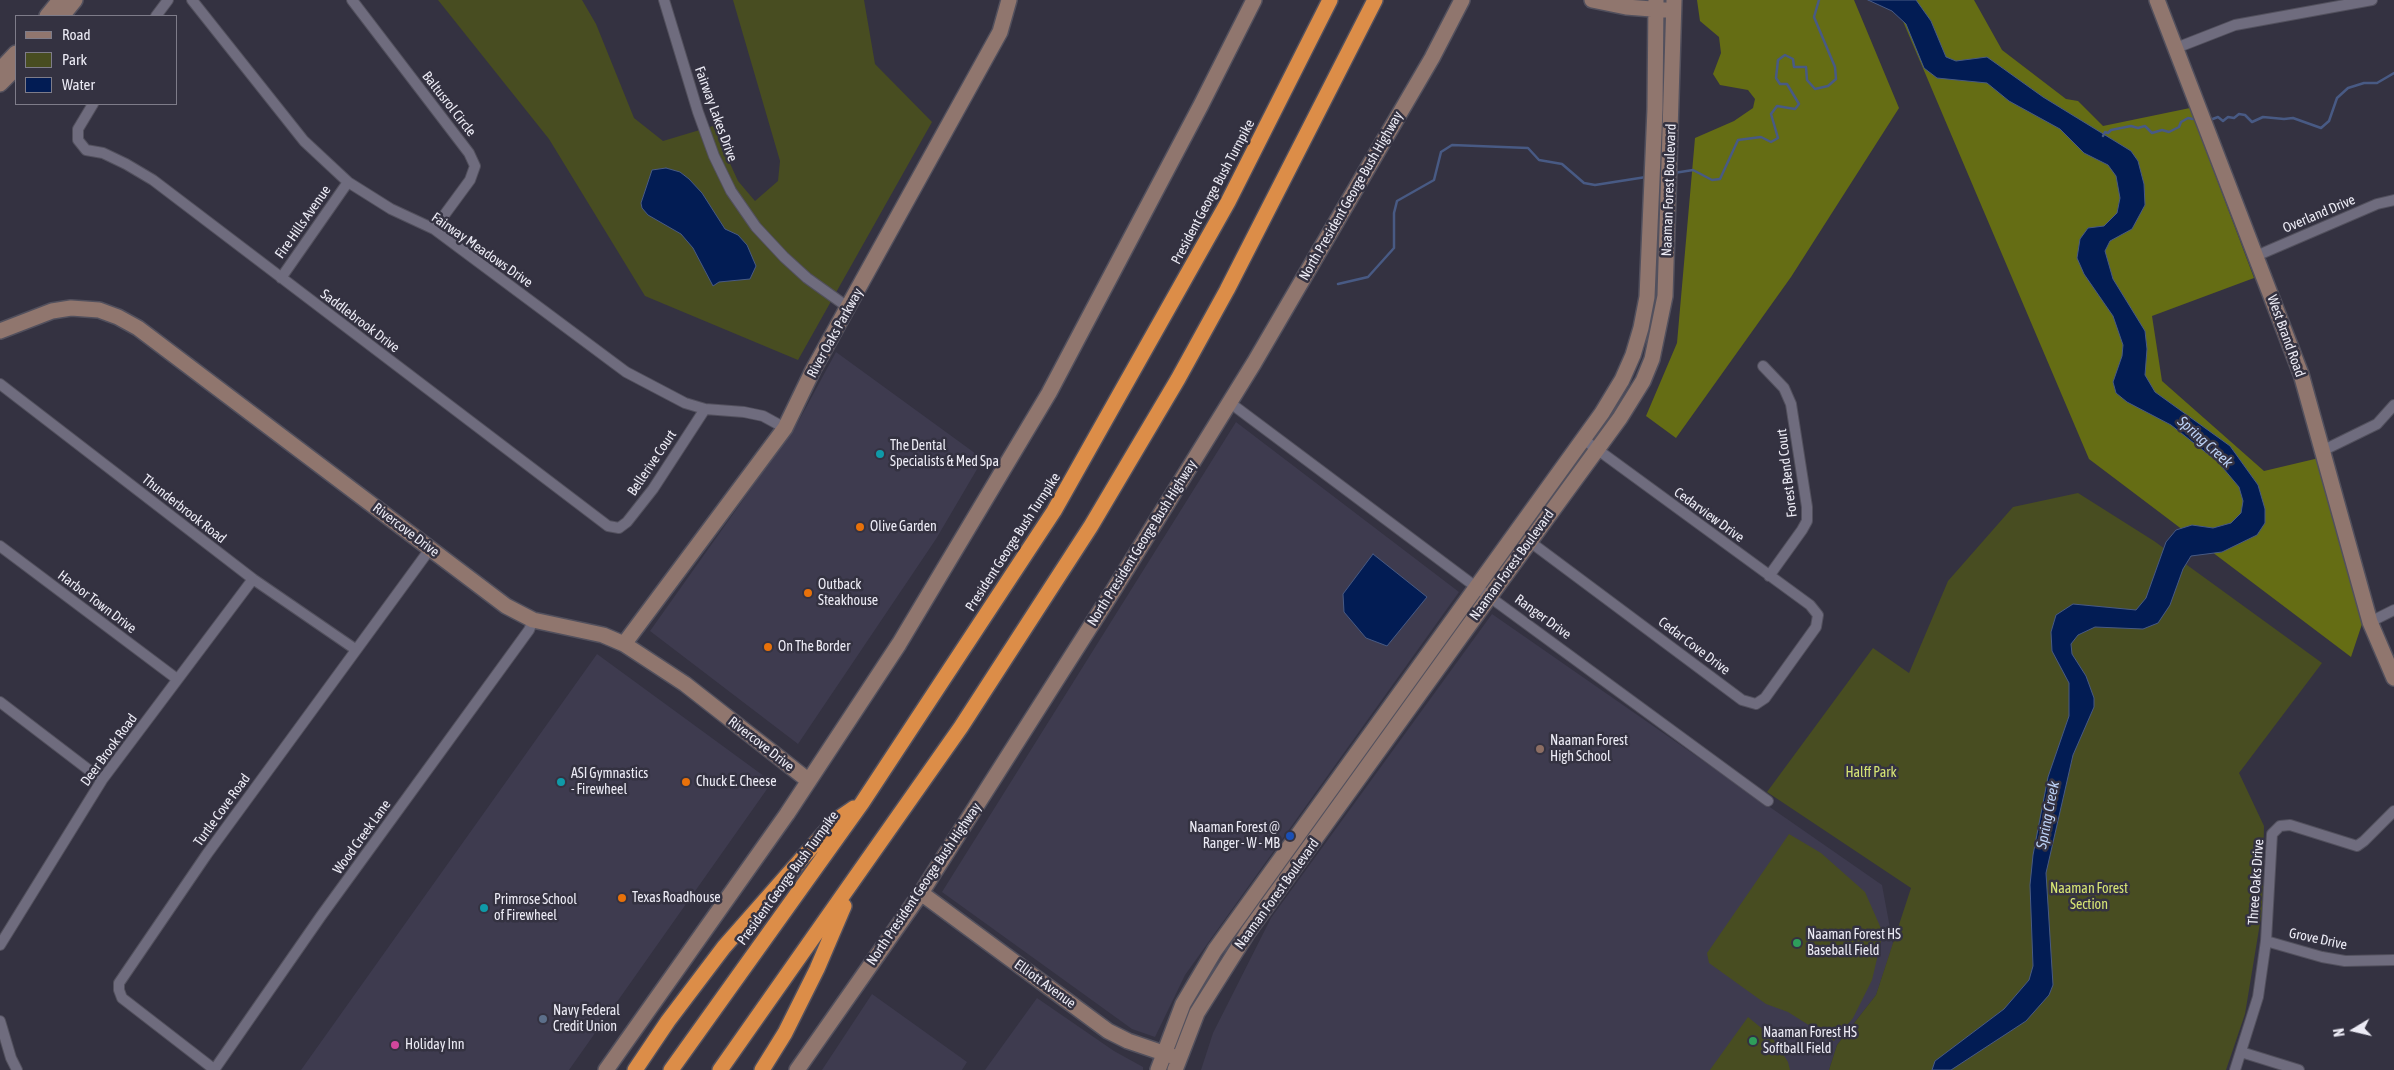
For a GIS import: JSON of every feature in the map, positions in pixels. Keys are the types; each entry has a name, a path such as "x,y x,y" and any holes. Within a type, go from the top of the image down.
{"highway":[{"name":"President George Bush Turnpike","path":"671,1070 862,802 1054,511 1228,202 1330,0"},
{"path":"720,1070 1004,664 1135,453 1243,260 1375,0"},
{"path":"635,1070 678,1007 743,924 835,821 862,802"},
{"path":"762,1070 785,1033 817,969 855,879"}],"main road":[{"name":"River Oaks Parkway","path":"624,644 785,428 813,370 1000,32 1009,0"},
{"path":"606,1070 809,781 899,644 1049,393 1201,105 1254,0"},
{"path":"1432,58 1434,44 1455,0"},
{"name":"North President George Bush Highway","path":"797,1070 921,893 1113,591 1254,363 1432,58 1462,0"},
{"path":"1432,58 1440,53 1470,0"},
{"path":"1592,0 1626,8 1674,5"},
{"name":"West Brand Road","path":"2157,0 2301,374 2324,450 2370,622 2394,678"},
{"path":"48,15 64,4"},
{"name":"Naaman Forest Boulevard","path":"1158,1070 1183,1004 1196,980 1582,439 1622,380 1633,355 1647,297 1654,132 1656,5"},
{"name":"Naaman Forest Boulevard","path":"1176,1064 1197,1013 1250,930 1529,541 1620,418 1652,359 1664,298 1668,226 1674,5"},
{"path":"0,70 15,54"},
{"path":"0,84 15,69"},
{"path":"1647,297 1664,298"},
{"name":"Rivercove Drive","path":"0,331 52,311 71,308 99,310 118,317 138,328 506,606 533,620 603,635 624,644 685,684 809,781"},
{"name":"Elliott Avenue","path":"921,893 1108,1031 1128,1042 1163,1053 1176,1064"},
{"path":"1238,919 1250,930"}],"street":[{"path":"157,15 168,0"},
{"name":"Fairway Meadows Drive","path":"192,0 304,141 348,182 391,210 434,229 626,372 685,403 705,409 744,412 763,416 785,428"},
{"name":"Baltusrol Circle","path":"352,0 469,153 475,166 470,180 434,229"},
{"name":"Fairway Lakes Drive","path":"664,0 698,112 714,156 732,191 756,226 784,257 807,278 849,308"},
{"path":"2176,48 2235,25 2338,3 2372,0"},
{"name":"Saddlebrook Drive","path":"92,105 78,129 78,140 86,150 103,153 153,180 608,526 618,528"},
{"name":"Fire Hills Avenue","path":"280,278 348,182"},
{"name":"Overland Drive","path":"2256,256 2377,204 2394,200"},
{"name":"Forest Bend Court","path":"1763,366 1784,388 1791,404 1807,507 1807,521 1770,576"},
{"name":"Thunderbrook Road","path":"0,384 253,579 355,649"},
{"name":"Ranger Drive","path":"1230,402 1476,587 1768,801"},
{"path":"2324,450 2378,424 2394,405"},
{"name":"Bellerive Court","path":"618,528 627,522 653,488 705,409"},
{"name":"Cedarview Drive","path":"1582,439 1810,605 1818,615"},
{"name":"Cedar Cove Drive","path":"1529,541 1742,700 1756,704 1766,698 1816,628 1818,615"},
{"name":"Harbor Town Drive","path":"0,546 177,679"},
{"name":"Turtle Cove Road","path":"215,1070 122,998 118,990 119,983 208,854 355,649 430,549"},
{"name":"Deer Brook Road","path":"0,945 102,780 253,579"},
{"path":"2370,622 2394,610"},
{"name":"Wood Creek Lane","path":"215,1070 321,916 529,630 533,620"},
{"path":"0,702 102,780"},
{"name":"Three Oaks Drive","path":"2235,1070 2258,996 2266,941 2272,834 2275,829 2280,826 2290,825 2357,846 2394,811"},
{"name":"Grove Drive","path":"2266,941 2322,957 2344,961 2394,960"},
{"path":"0,1021 2,1036 17,1070"},
{"path":"2241,1052 2299,1070"}],"shaded area":[{"path":"836,352 983,459 936,539 798,744 650,631 797,424"},
{"path":"1236,422 1459,592 1185,975 1155,1037 1132,1029 942,892"},
{"name":"Naaman Forest High School","path":"1492,614 1882,885 1893,944 1876,995 1837,1045 1829,1070 1201,1070 1213,1033 1271,918"},
{"path":"597,654 772,782 569,1070 301,1070"},
{"path":"872,994 967,1062 962,1070 822,1070"},
{"path":"1037,998 1114,1051 1143,1067 1143,1070 985,1070"}],"green space":[{"path":"438,0 582,0 596,24 634,118 663,141 713,126 738,181 755,201 778,181 780,161 733,0 864,0 875,64 932,122 798,360 645,296 549,139"},
{"path":"1697,0 1854,0 1899,108 1791,277 1676,438 1646,416 1677,343 1695,138 1734,121 1753,108 1755,99 1748,90 1720,85 1713,74 1721,53 1719,37 1700,21"},
{"path":"1894,0 1974,0 2002,50 2066,99 2078,101 2103,126 2190,108 2254,278 2152,316 2162,381 2264,471 2319,458 2362,624 2351,657 2089,459"},
{"name":"Naaman Forest Section","path":"2078,493 2154,541 2322,663 2239,773 2264,826 2262,911 2245,1014 2226,1070 1829,1070 1837,1045 1876,995 1911,888 1767,792 1873,648 1909,673 1948,581 2013,507"},
{"name":"Naaman Forest HS Baseball Field","path":"1789,834 1821,853 1865,892 1883,933 1872,980 1853,1018 1834,1041 1788,1012 1766,1004 1709,963 1707,953"},
{"name":"Naaman Forest HS Softball Field","path":"1748,1017 1771,1036 1788,1062 1790,1070 1710,1070"}],"water":[{"name":"Spring Creek","path":"1868,0 1916,0 1931,21 1946,57 1956,61 1987,57 2043,97 2131,151 2138,161 2144,184 2145,205 2132,229 2110,241 2105,251 2113,279 2145,331 2147,349 2145,375 2155,392 2230,446 2258,485 2265,509 2265,523 2257,535 2222,552 2191,556 2183,569 2170,605 2158,623 2143,629 2095,627 2078,635 2071,644 2072,654 2086,676 2094,698 2094,707 2073,755 2046,873 2053,985 2049,995 2026,1021 1951,1070 1932,1070 1935,1061 2004,1009 2029,980 2033,966 2030,885 2033,855 2048,777 2069,716 2069,683 2052,651 2051,632 2056,615 2073,604 2136,610 2146,598 2166,542 2176,530 2192,525 2213,528 2231,523 2241,513 2243,501 2239,487 2218,462 2171,425 2127,402 2116,393 2113,382 2122,356 2123,345 2113,316 2084,274 2077,258 2080,239 2088,228 2104,226 2117,213 2120,198 2116,176 2108,165 2084,153 2060,129 2009,101 1987,83 1937,78 1924,68 1906,24 1892,11"},
{"path":"666,168 680,172 689,179 702,193 725,229 738,235 747,245 756,266 750,279 719,282 713,286 693,248 681,234 648,215 642,208 641,203 652,170"},
{"path":"1373,554 1427,597 1387,646 1366,638 1344,612 1343,594"}],"waterway":[{"path":"1674,173 1693,170 1712,180 1720,179 1738,140 1761,137 1771,142 1778,138 1771,114 1777,106 1795,109 1799,104 1787,84 1780,84 1776,78 1778,60 1785,55 1793,59 1794,67 1806,67 1807,80 1815,89 1828,86 1836,79 1835,67 1814,17 1819,0"},
{"path":"2210,120 2218,117 2223,121 2228,117 2234,118 2239,114 2245,115 2252,122 2263,117 2293,118 2321,128 2329,121 2337,98 2348,88 2364,83 2377,83 2394,73"},
{"path":"2103,136 2105,132 2108,133 2111,130 2131,126 2138,128 2145,126 2152,133 2162,130 2169,132 2179,127 2181,122 2188,118 2193,119"},
{"path":"1338,284 1368,277 1394,248 1394,213 1397,201 1434,180 1441,152 1452,145 1528,148 1539,160 1562,164 1584,183 1595,185 1646,177"}],"place":[{"name":"The Dental Specialists & Med Spa","path":"880,454"},
{"name":"Olive Garden","path":"860,527"},
{"name":"Outback Steakhouse","path":"808,593"},
{"name":"On The Border","path":"768,647"},
{"name":"Naaman Forest High School","path":"1540,749"},
{"name":"ASI Gymnastics - Firewheel","path":"561,782"},
{"name":"Chuck E. Cheese","path":"686,782"},
{"name":"Naaman Forest @ Ranger - W - MB","path":"1290,836"},
{"name":"Texas Roadhouse","path":"622,898"},
{"name":"Primrose School of Firewheel","path":"484,908"},
{"name":"Naaman Forest HS Baseball Field","path":"1797,943"},
{"name":"Navy Federal Credit Union","path":"543,1019"},
{"name":"Naaman Forest HS Softball Field","path":"1753,1041"},
{"name":"Holiday Inn","path":"395,1045"}],"park label":[{"name":"Halff Park","path":"1871,773"}]}
